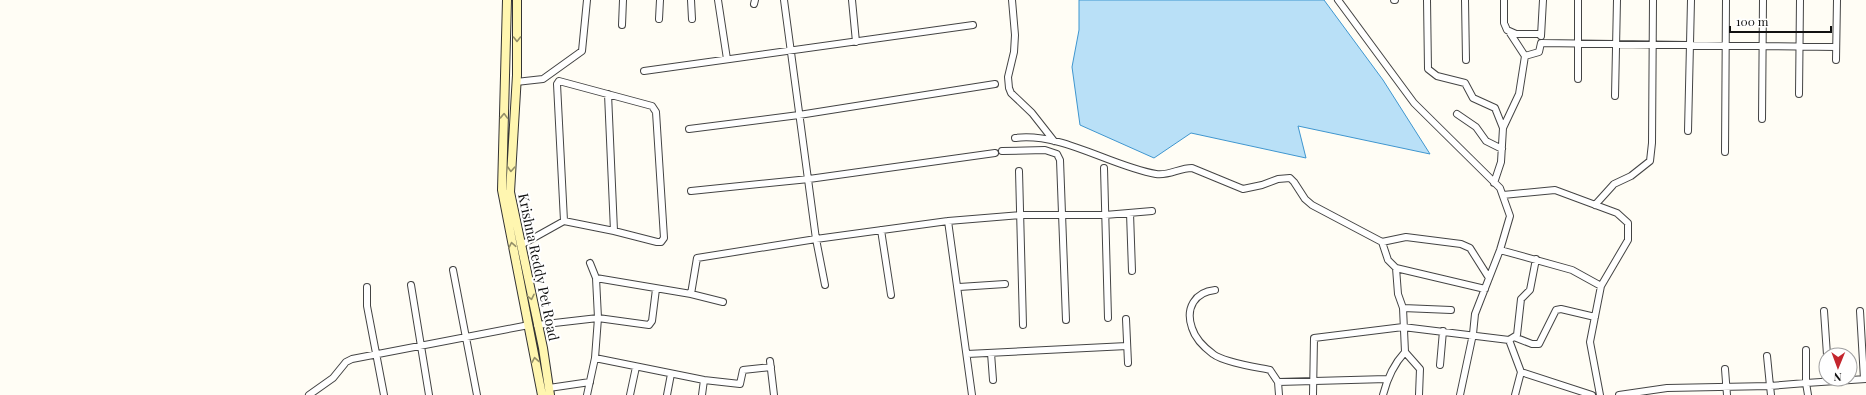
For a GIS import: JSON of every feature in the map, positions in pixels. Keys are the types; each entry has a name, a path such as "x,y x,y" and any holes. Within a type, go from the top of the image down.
{"main road":[{"name":"Krishna Reddy Pet Road","path":"507,0 502,190 549,392"},
{"name":"Krishna Reddy Pet Road","path":"517,0 516,82 510,192 521,245 542,395"}],"street":[{"path":"516,82 543,79 582,51 587,0"},
{"path":"622,25 623,0"},
{"path":"659,19 660,0"},
{"path":"692,0 692,19"},
{"path":"718,0 727,59"},
{"path":"784,0 816,239 825,285"},
{"path":"852,0 856,42"},
{"path":"1012,0 1015,35 1014,52 1008,77 1009,88 1015,97 1032,114 1054,141"},
{"path":"1338,0 1414,103 1500,188 1510,216 1500,250 1475,314 1473,334 1460,395"},
{"path":"1427,0 1428,69 1437,76 1465,83 1473,98 1495,108 1503,128"},
{"path":"1465,0 1466,60"},
{"path":"1494,182 1498,172 1502,149 1503,128 1519,94 1525,56 1504,23 1504,0"},
{"path":"1525,56 1539,52 1541,43 1543,0"},
{"path":"1578,0 1578,79"},
{"path":"1615,96 1617,0"},
{"path":"1595,205 1614,184 1631,176 1650,161 1652,143 1654,0"},
{"path":"1688,131 1691,0"},
{"path":"1725,152 1726,0"},
{"path":"1762,119 1763,0"},
{"path":"1799,94 1800,0"},
{"path":"1836,60 1837,0"},
{"path":"644,71 973,25"},
{"path":"1510,33 1541,34"},
{"path":"1541,43 1836,47"},
{"path":"521,245 564,221 661,242 664,238 656,112 652,106 562,80 559,81 557,84 564,221"},
{"path":"689,129 799,115 995,84"},
{"path":"608,94 614,231"},
{"path":"1457,114 1476,127 1486,141 1502,149"},
{"path":"1015,138 1024,137 1054,141 1118,164 1154,173 1169,174 1186,168 1192,168 1243,189 1262,185 1278,178 1290,178 1305,199 1312,205 1382,242 1406,237 1461,244 1470,248 1490,278"},
{"path":"1002,151 1045,150 1057,154 1060,160 1066,320"},
{"path":"691,191 809,179 995,153"},
{"path":"1104,168 1108,318"},
{"path":"1019,171 1023,325"},
{"path":"1503,195 1555,190 1617,213 1628,223 1628,240 1601,286 1590,342 1600,395"},
{"path":"691,294 697,258 816,239 948,221 1020,215 1105,215 1152,211"},
{"path":"1130,213 1132,271"},
{"path":"948,221 959,287 972,395"},
{"path":"881,230 891,294"},
{"path":"1382,242 1388,260 1396,268 1485,289"},
{"path":"1500,250 1572,270 1601,286"},
{"path":"1511,339 1517,335 1521,299 1530,290 1536,259"},
{"path":"587,395 595,358 598,318 596,278 590,263"},
{"path":"1396,268 1398,294 1403,308 1404,352 1420,370 1418,395"},
{"path":"453,270 478,395"},
{"path":"596,278 691,294 723,302"},
{"path":"959,287 1004,284"},
{"path":"411,286 430,395"},
{"path":"367,287 367,306 384,395"},
{"path":"309,395 333,378 346,362 376,354 533,325 598,318 649,325 652,321 656,288"},
{"path":"1215,290 1205,291 1194,300 1190,311 1192,327 1201,343 1214,355 1270,370 1278,382 1278,395"},
{"path":"1403,308 1451,310"},
{"path":"1313,395 1314,338 1403,327 1473,334 1539,344 1556,310 1561,309 1595,317"},
{"path":"1824,311 1826,347"},
{"path":"1860,311 1865,379"},
{"path":"1126,319 1128,363"},
{"path":"1440,365 1443,331"},
{"path":"1511,339 1522,372 1515,395"},
{"path":"967,354 1127,346"},
{"path":"1806,350 1806,383 1808,395"},
{"path":"1383,395 1387,380 1397,361 1404,352"},
{"path":"991,353 993,380"},
{"path":"1767,356 1771,395"},
{"path":"595,358 704,380 740,384 743,370 771,364 774,395"},
{"path":"630,395 636,367"},
{"path":"1725,369 1727,395"},
{"path":"1522,372 1592,395"},
{"path":"667,395 671,374"},
{"path":"702,395 704,380"},
{"path":"1278,382 1313,380 1387,380"},
{"path":"1619,395 1667,388 1770,386 1818,381"},
{"path":"549,392 590,382"},
{"path":"1689,387 1689,395"}],"water":[{"path":"1079,0 1324,0 1383,80 1430,154 1298,126 1306,158 1191,133 1154,158 1080,125 1072,67 1079,30"}]}
